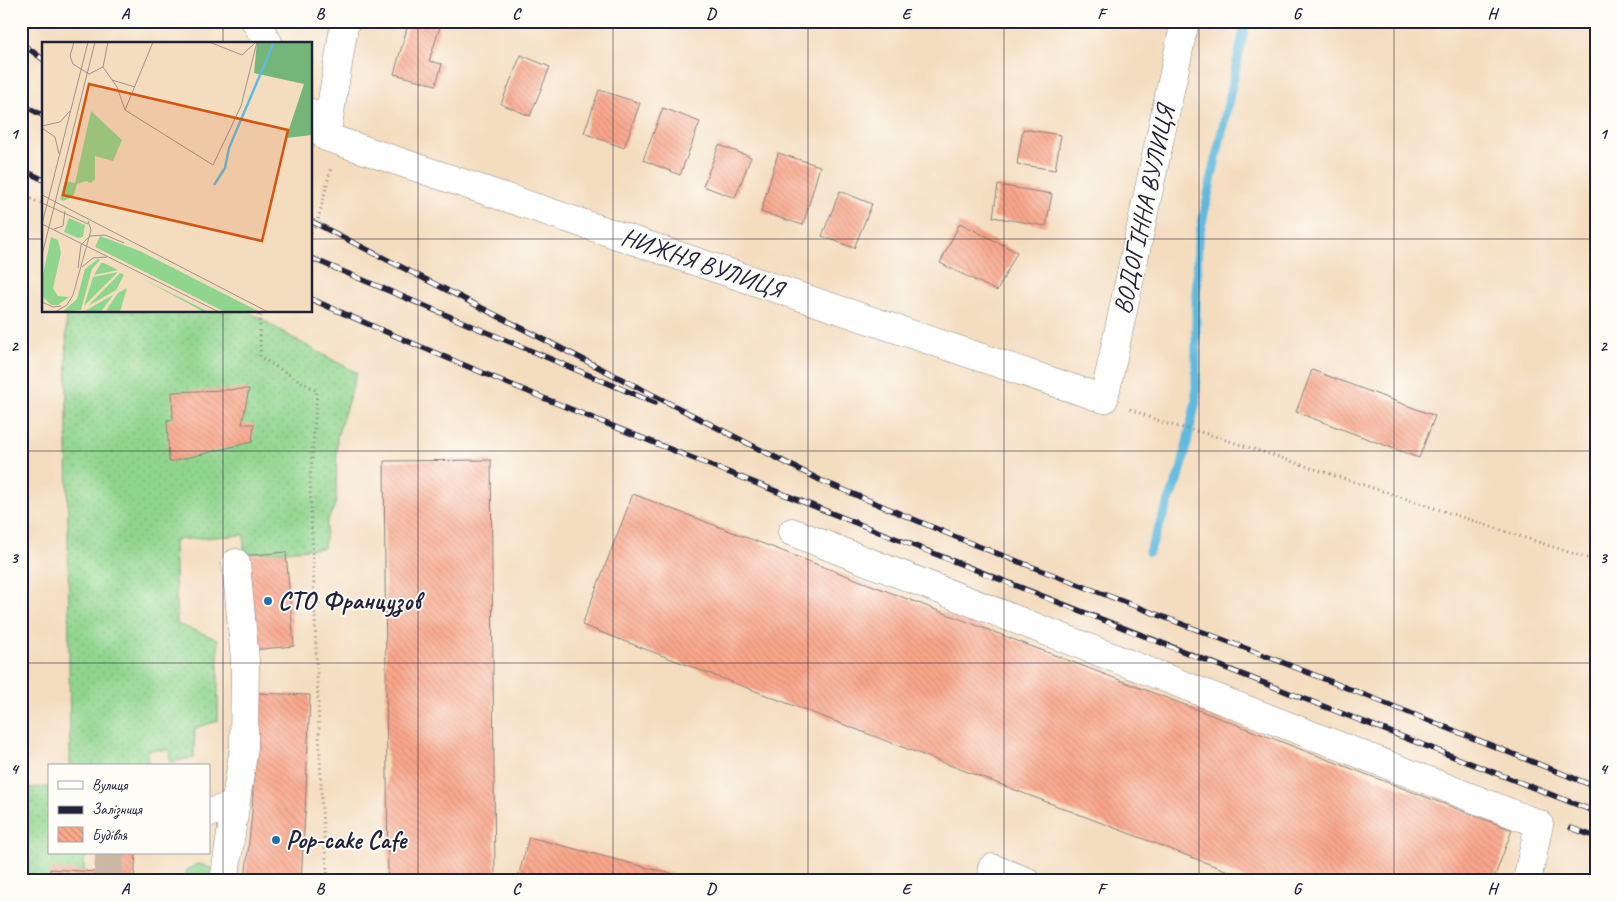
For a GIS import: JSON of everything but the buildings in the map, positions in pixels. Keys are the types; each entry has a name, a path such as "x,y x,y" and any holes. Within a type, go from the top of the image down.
{"street":[{"path":"255,21 268,42"},
{"path":"332,139 345,21"},
{"name":"ВОДОГІННА ВУЛИЦЯ","path":"1104,399 1185,21"},
{"path":"312,114 332,139"},
{"name":"НИЖНЯ ВУЛИЦЯ","path":"332,139 1104,399"},
{"path":"792,532 1539,824 1527,881"},
{"path":"224,881 244,747 245,660 236,563"},
{"path":"210,813 236,805"},
{"path":"992,868 1026,881"}],"path":[{"path":"312,231 317,224 332,139"},
{"path":"21,196 42,203"},
{"path":"256,312 260,317"},
{"path":"262,312 260,317 260,357 317,391 310,482 322,813 328,881"},
{"path":"1104,399 1164,422 1208,434 1596,561"}],"green space":[{"path":"66,312 250,312 357,373 337,437 336,503 327,522 324,548 244,554 244,535 174,540 177,624 218,639 218,721 195,728 194,758 170,762 169,750 148,750 148,763 146,764 70,764"},
{"path":"48,787 48,854 85,854 83,881 21,881 21,788"},
{"path":"197,864 214,870 218,881 183,881 187,870"}],"waterway":[{"path":"1149,552 1181,470 1196,401 1198,241 1246,21"}],"tunnel":[{"path":"107,881 110,854"}],"railway":[{"path":"21,43 42,59"},
{"path":"21,104 42,115"},
{"path":"21,169 42,179"},
{"path":"312,222 820,480 975,545 1279,661 1596,787"},
{"path":"312,258 655,403"},
{"path":"312,299 517,387 656,443 1596,812"},
{"path":"1571,828 1596,837"}],"place":[{"name":"СТО Французов","path":"268,601"},
{"name":"Pop-cake Cafe","path":"276,840"}]}
